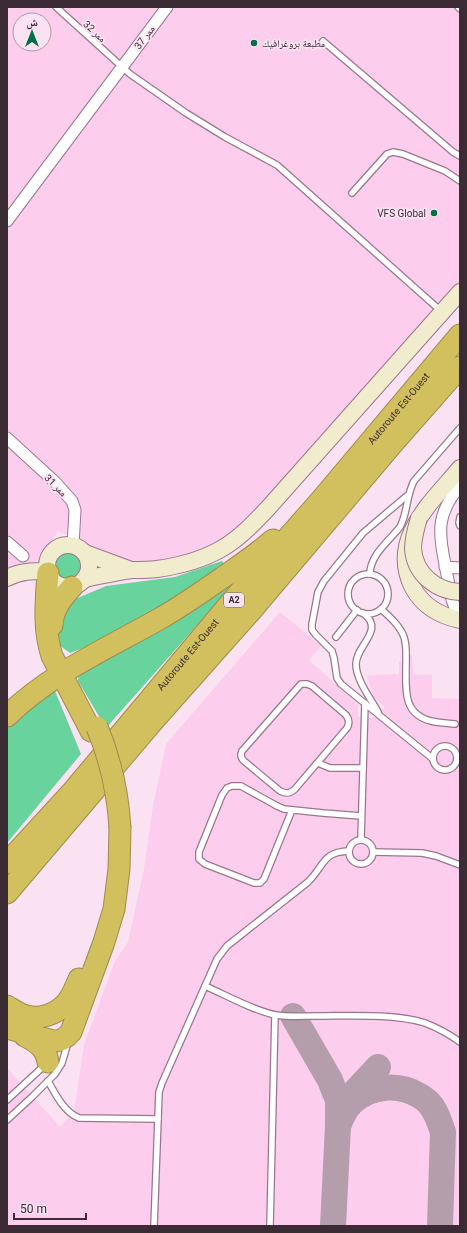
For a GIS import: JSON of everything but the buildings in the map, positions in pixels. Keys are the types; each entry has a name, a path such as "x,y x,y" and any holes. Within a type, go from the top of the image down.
{"highway":[{"name":"Autoroute Est-Ouest","path":"7,863 73,791 228,606 321,500 460,335"},
{"name":"Autoroute Est-Ouest","path":"7,893 154,720 250,612 394,442 460,368"},
{"path":"7,716 31,695 64,672 161,618 197,595 262,550 321,500"},
{"path":"48,572 45,617 47,638 52,656 64,672"},
{"path":"57,1053 105,925 109,904 119,808 113,773 105,746 94,729 64,672 54,646 52,631 55,609 59,602 78,583"},
{"path":"57,1053 104,942 112,916 119,869 117,828"},
{"path":"7,1006 23,1015 31,1017 40,1017 56,1012 63,1007 80,977 89,968"},
{"path":"7,1006 13,1013 52,1031 57,1053"},
{"path":"10,1028 50,1040 57,1053"}],"main road":[{"path":"132,570 79,550 61,546 51,553 47,565 48,572 55,583 60,586 132,570 156,569 173,566 199,559 221,549 253,525 460,292"},
{"path":"460,468 415,523 408,541 406,554 406,567 412,586 419,597 429,607 460,620"},
{"path":"415,523 413,548 414,556 419,569 435,585 448,590 460,592"},
{"path":"78,583 88,573 89,566 88,560 79,550"},
{"path":"7,578 16,573 33,571 48,572"}],"street":[{"name":"ممر 37","path":"7,221 167,7"},
{"name":"ممر 31","path":"7,438 55,482 72,501 75,510 79,550"},
{"path":"460,486 447,503 442,515 440,526 440,539 452,600 456,610 460,614"},
{"path":"7,542 23,556"},
{"path":"446,567 460,568"}],"lane":[{"name":"ممر 32","path":"56,7 122,68 186,113 277,166 442,312"},
{"path":"323,41 446,146 460,156"},
{"path":"352,193 387,154 393,152 403,154 445,171 460,181"},
{"path":"370,574 373,560 400,528 404,518 411,487 418,476 460,428"},
{"path":"409,494 363,533 324,582 316,598 312,630 316,636 332,651 339,681 433,759 436,766 443,770 451,768 457,758 454,750 447,746 436,750 433,759"},
{"path":"460,517 458,523 460,526"},
{"path":"359,611 372,613 381,609 387,600 388,595 386,585 380,578 370,574 360,576 352,582 349,597 353,606 359,611 369,619 371,624 371,632 359,651 356,664 360,679 379,714"},
{"path":"381,609 402,632 406,643 406,690 408,702 415,713 432,722 455,724"},
{"path":"336,637 359,611"},
{"path":"304,684 312,686 346,715 349,720 347,728 318,763 293,792 286,793 280,791 244,761 241,756 242,751 298,686 304,684"},
{"path":"361,839 365,703"},
{"path":"318,763 330,768 363,768"},
{"path":"292,810 264,879 260,883 254,883 204,864 199,859 199,852 222,795 224,791 232,786 241,786 277,806 292,810 361,816"},
{"path":"361,839 371,844 374,852 373,856 367,862 359,864 352,859 349,851 353,843 361,839"},
{"path":"154,1226 158,1101 162,1083 217,959 227,946 308,882 330,855 339,851 349,851"},
{"path":"374,852 422,853 436,856 460,865"},
{"path":"205,986 258,1009 275,1014 293,1016 403,1018 437,1028 460,1042"},
{"path":"270,1226 275,1014"},
{"path":"7,1100 41,1070 57,1053"},
{"path":"57,1053 67,1110 71,1114 79,1118 158,1119"},
{"path":"7,1120 32,1097 57,1053"}],"shaded area":[{"path":"7,7 460,7 460,292 261,512 221,545 154,565 123,561 58,531 43,557 27,566 7,567"},
{"path":"280,612 321,646 309,660 358,704 358,717 376,717 385,707 373,697 367,675 399,674 399,662 402,662 402,655 412,655 413,674 432,675 432,698 460,699 460,1226 7,1226 7,1068 60,1127 74,1111 84,1045 115,961 128,942 144,869 153,806 166,744"}],"green space":[{"path":"68,552 78,556 82,566 78,576 68,580 58,576 54,566 58,556"},
{"path":"222,561 226,566 159,609 106,639 70,653 59,645 56,630 73,600 106,586 175,577"},
{"path":"238,579 106,728 78,681 79,669"},
{"path":"55,691 81,754 7,843 7,727 34,704"}],"taxiway":[{"path":"293,1016 330,1080 338,1099 338,1126 344,1107 351,1096 378,1067"},
{"path":"333,1226 338,1126 352,1102 368,1092 385,1088 403,1089 420,1096 431,1105 439,1120 443,1132 440,1226"}],"place":[{"name":"مطبعة بروغرافيك","path":"254,43"},
{"name":"VFS Global","path":"434,213"}]}
